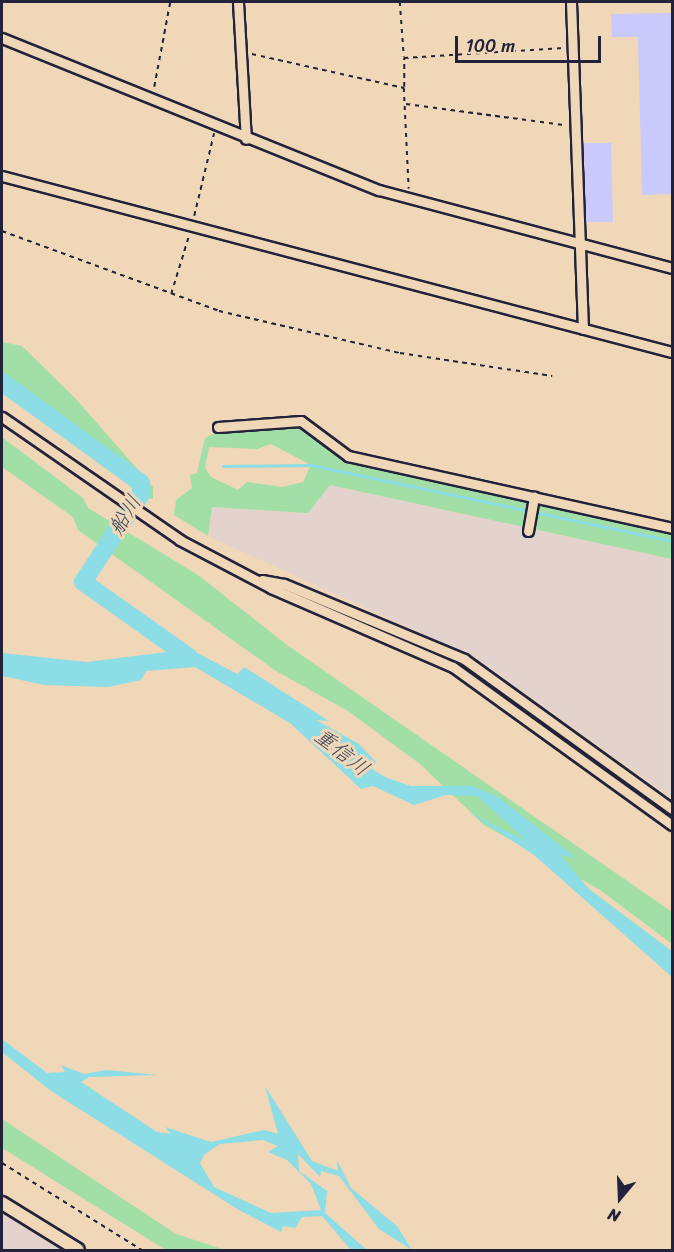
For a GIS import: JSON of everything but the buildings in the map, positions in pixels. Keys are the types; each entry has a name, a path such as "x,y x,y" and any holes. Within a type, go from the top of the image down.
{"street":[{"path":"238,2 246,139"},
{"path":"571,2 583,329"},
{"path":"2,38 246,139 409,199 672,268"},
{"path":"2,176 672,352"},
{"path":"2,417 113,497 251,578 453,667 672,825"},
{"path":"218,427 301,421 348,456 672,528"},
{"path":"528,530 534,499"},
{"path":"251,578 284,584 464,659 672,809"},
{"path":"2,1203 78,1251"}],"path":[{"path":"151,100 170,2"},
{"path":"400,2 409,199"},
{"path":"404,58 573,48"},
{"path":"241,51 404,88"},
{"path":"406,104 577,127"},
{"path":"171,294 192,226 216,127"},
{"path":"2,231 219,311 400,354 552,376"},
{"path":"2,1163 142,1251"}],"shaded area":[{"path":"330,485 672,559 672,798 477,659 208,536 212,507 308,513"},
{"path":"2,1211 66,1250 2,1250"}],"green space":[{"path":"2,342 22,346 75,398 153,487 153,499 144,498 139,478 2,378"},
{"path":"302,427 349,461 672,532 672,559 330,485 308,513 212,507 208,536 174,515 176,500 192,488 190,475 197,473 205,438 215,433","holes":["271,444 311,465 303,482 282,487 247,482 238,490 211,477 205,468 209,447 257,449"]},
{"path":"2,437 83,498 88,508 198,575 287,645 672,912 672,944 600,890 484,825 420,764 348,711 276,671 78,530 73,517 2,467"},
{"path":"2,1119 176,1234 225,1250 166,1250 2,1148"}],"water":[{"name":"重信川","path":"190,649 237,674 244,667 329,721 316,720 359,744 376,762 372,769 387,778 411,786 472,786 498,797 576,858 560,855 589,889 672,951 672,977 534,855 468,812 527,841 477,796 446,795 414,805 373,786 361,789 290,723 195,667 146,671 141,680 108,687 44,685 2,676 2,653 87,662"},
{"path":"2,1039 47,1073 65,1072 61,1065 84,1074 107,1070 158,1075 89,1077 81,1082 157,1132 171,1134 165,1127 211,1142 264,1130 278,1134 265,1086 312,1161 338,1171 337,1160 351,1188 397,1226 412,1250 379,1229 339,1176 321,1171 320,1177 298,1154 299,1171 327,1191 325,1213 367,1250 351,1250 322,1216 302,1217 295,1228 283,1226 281,1232 239,1210 51,1091 2,1052","holes":["263,1140 278,1146 268,1152 287,1160 311,1184 321,1210 271,1213 214,1187 200,1163 205,1154 220,1144"]}],"waterway":[{"name":"船川","path":"2,382 141,483 141,494 83,582 189,657"},
{"path":"223,466 311,465 672,541"}]}
